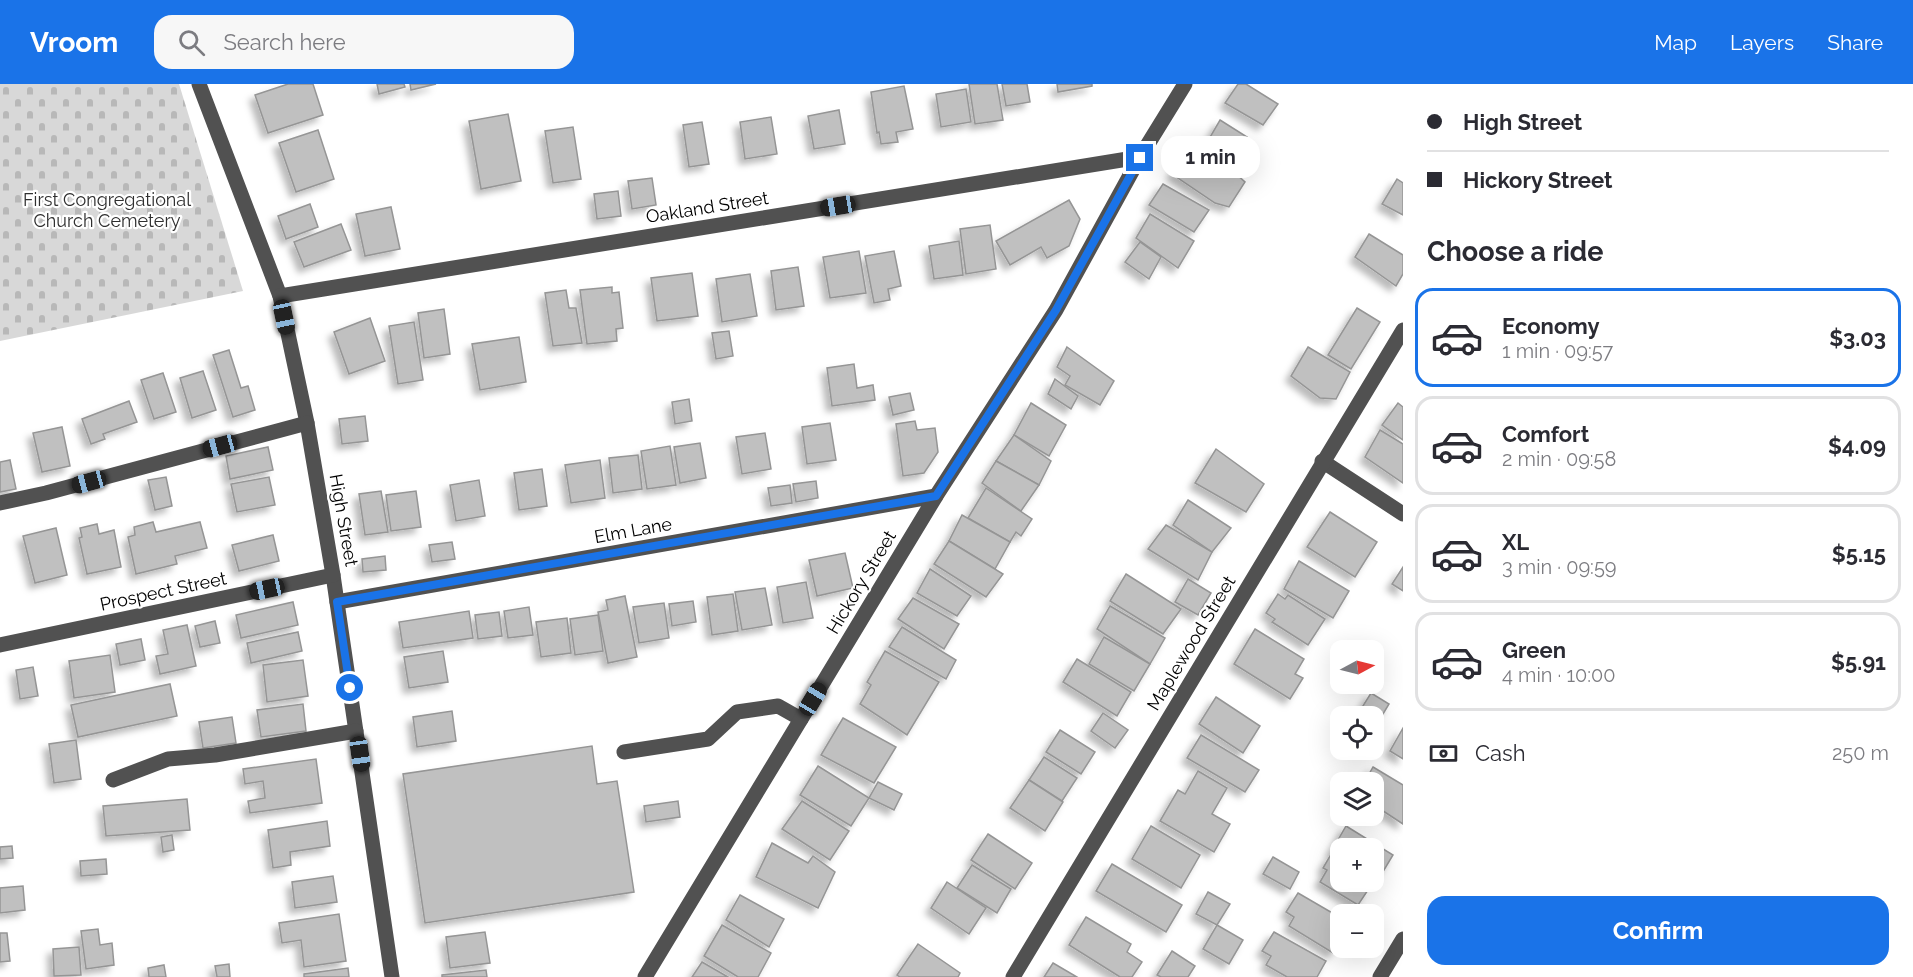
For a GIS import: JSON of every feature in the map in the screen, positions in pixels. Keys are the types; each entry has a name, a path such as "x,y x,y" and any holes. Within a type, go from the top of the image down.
{"street":[{"name":"High Street","path":"199,84 280,296 307,423 333,575 392,977"},
{"name":"Hickory Street","path":"645,977 936,496 1056,310 1140,158 1185,84"},
{"name":"Oakland Street","path":"280,296 1140,158"},
{"name":"Maplewood Street","path":"1013,977 1403,330"},
{"path":"0,503 46,493 307,423"},
{"path":"1322,462 1403,514"},
{"name":"Elm Lane","path":"337,602 936,496"},
{"name":"Prospect Street","path":"0,645 333,575"},
{"path":"624,752 708,739 737,712 778,706 801,719"},
{"path":"113,780 168,759 215,754 356,731"},
{"path":"1380,977 1403,939"}],"green space":[{"name":"First Congregational Church Cemetery","path":"0,84 179,84 243,291 0,341"}],"building":[{"path":"288,84 313,84 323,115 268,133 255,95"},
{"path":"377,84 404,84 405,87 379,94"},
{"path":"410,84 436,84 411,90"},
{"path":"969,84 997,84 1003,120 975,124"},
{"path":"1002,84 1027,84 1030,102 1006,106"},
{"path":"1057,84 1092,84 1092,86 1058,92"},
{"path":"1238,84 1246,84 1278,104 1263,125 1225,103"},
{"path":"904,86 913,129 896,132 898,142 881,144 879,132 877,133 871,92"},
{"path":"966,89 971,122 941,127 936,94"},
{"path":"839,110 845,144 814,149 808,116"},
{"path":"508,114 521,181 481,189 469,121"},
{"path":"771,117 777,154 745,159 740,122"},
{"path":"1220,120 1247,137 1227,166 1202,151"},
{"path":"702,122 709,164 689,167 683,125"},
{"path":"573,127 581,179 553,183 545,131"},
{"path":"318,130 334,179 296,192 279,143"},
{"path":"1190,148 1227,166 1245,182 1229,207 1215,203 1172,174"},
{"path":"652,178 656,205 632,209 628,181"},
{"path":"1397,179 1403,183 1403,215 1382,204"},
{"path":"1163,184 1209,210 1194,232 1149,205"},
{"path":"618,191 621,216 597,219 594,194"},
{"path":"1069,200 1080,219 1069,246 1047,258 1041,247 1010,265 996,241"},
{"path":"310,204 318,227 286,239 278,216"},
{"path":"391,207 400,249 365,256 356,214"},
{"path":"1150,214 1194,241 1178,268 1136,238"},
{"path":"341,224 351,250 304,267 294,242"},
{"path":"990,225 996,269 966,274 960,229"},
{"path":"1369,234 1403,255 1403,274 1396,286 1355,257"},
{"path":"959,241 963,275 934,279 929,246"},
{"path":"1140,242 1161,257 1149,279 1125,262"},
{"path":"859,251 866,293 830,298 823,257"},
{"path":"894,251 901,286 888,289 890,300 874,303 865,256"},
{"path":"798,267 804,306 776,310 771,271"},
{"path":"692,273 698,316 657,321 651,278"},
{"path":"750,274 757,316 722,322 716,279"},
{"path":"612,287 612,293 619,292 623,328 616,329 617,341 587,344 580,290"},
{"path":"566,290 569,308 576,308 582,343 553,346 545,293"},
{"path":"1357,308 1380,322 1351,369 1328,355"},
{"path":"444,309 450,354 424,358 418,313"},
{"path":"370,318 385,361 349,374 334,332"},
{"path":"414,322 423,380 398,384 389,326"},
{"path":"729,331 733,356 716,359 712,333"},
{"path":"519,337 526,382 480,390 472,344"},
{"path":"1067,347 1114,381 1100,405 1065,385 1070,376 1057,367"},
{"path":"1308,347 1350,372 1336,399 1320,398 1291,376"},
{"path":"229,350 241,388 248,386 255,410 233,417 213,355"},
{"path":"854,364 857,388 873,385 875,400 832,406 827,368"},
{"path":"203,371 216,410 192,418 180,378"},
{"path":"163,373 176,412 154,419 141,380"},
{"path":"1055,379 1078,396 1071,409 1048,394"},
{"path":"910,393 914,410 893,415 889,397"},
{"path":"689,399 692,421 675,424 672,402"},
{"path":"129,401 137,422 103,434 105,439 91,444 82,419"},
{"path":"1031,403 1066,425 1049,456 1014,435"},
{"path":"1398,403 1403,407 1403,440 1382,425"},
{"path":"365,416 368,441 342,444 339,419"},
{"path":"915,421 917,430 935,428 938,452 924,473 903,476 896,424"},
{"path":"830,423 836,460 807,464 802,427"},
{"path":"62,427 70,466 42,472 33,433"},
{"path":"1380,430 1403,444 1403,483 1365,457"},
{"path":"765,433 771,469 742,474 736,437"},
{"path":"1014,435 1051,461 1039,485 996,461"},
{"path":"700,443 706,478 680,483 674,447"},
{"path":"670,446 676,485 647,489 641,451"},
{"path":"268,447 273,470 230,479 226,456"},
{"path":"1216,449 1264,484 1246,512 1195,483"},
{"path":"638,455 642,489 613,493 609,458"},
{"path":"10,460 16,489 0,492 0,462"},
{"path":"600,460 605,498 571,503 565,465"},
{"path":"996,461 1039,485 1021,511 982,483"},
{"path":"542,469 547,506 519,510 514,473"},
{"path":"166,477 172,506 155,510 148,480"},
{"path":"269,477 275,505 237,512 231,484"},
{"path":"479,480 485,516 456,521 450,485"},
{"path":"816,481 818,498 796,502 793,484"},
{"path":"790,485 792,503 771,506 768,488"},
{"path":"986,488 1032,519 1021,536 1016,532 1010,542 968,518"},
{"path":"381,491 388,532 365,535 359,494"},
{"path":"416,491 421,527 391,531 386,495"},
{"path":"1188,500 1231,528 1212,552 1173,525"},
{"path":"1330,512 1377,542 1355,577 1307,547"},
{"path":"962,515 1010,542 995,569 949,541"},
{"path":"153,522 156,532 200,522 207,548 175,556 177,564 136,574 128,537 135,535 134,527"},
{"path":"97,524 99,534 114,530 121,567 87,574 79,538 82,537 80,528"},
{"path":"1166,525 1212,552 1198,580 1148,549"},
{"path":"56,528 67,575 35,583 23,536"},
{"path":"273,535 279,561 239,571 232,545"},
{"path":"949,541 1003,574 986,597 934,564"},
{"path":"452,542 455,559 432,562 429,545"},
{"path":"845,553 853,588 817,596 809,560"},
{"path":"385,556 386,570 363,572 362,559"},
{"path":"1299,561 1349,591 1333,618 1284,589"},
{"path":"1403,567 1403,591 1392,584"},
{"path":"930,569 971,596 957,616 917,593"},
{"path":"1126,574 1181,609 1163,634 1110,601"},
{"path":"1188,579 1211,593 1198,615 1175,602"},
{"path":"806,582 813,618 783,623 777,587"},
{"path":"765,588 772,625 742,630 735,592"},
{"path":"733,594 738,631 712,635 707,597"},
{"path":"1278,594 1285,599 1288,595 1325,619 1308,645 1272,622 1275,619 1266,613"},
{"path":"625,596 637,657 608,663 598,612 608,610 606,600"},
{"path":"913,598 959,624 944,649 898,619"},
{"path":"693,601 696,622 672,626 669,604"},
{"path":"293,602 298,625 241,638 236,615"},
{"path":"664,603 669,638 639,643 633,607"},
{"path":"1110,606 1165,638 1150,664 1097,629"},
{"path":"529,607 533,635 508,638 504,611"},
{"path":"469,611 473,638 403,648 399,622"},
{"path":"499,612 502,636 478,639 475,615"},
{"path":"598,615 603,651 575,655 570,619"},
{"path":"567,618 571,653 541,657 536,622"},
{"path":"215,621 220,643 200,647 195,626"},
{"path":"187,625 196,666 160,674 156,656 168,654 163,630"},
{"path":"902,627 956,660 946,679 889,647"},
{"path":"1255,629 1304,659 1295,674 1303,678 1290,699 1234,664"},
{"path":"298,632 302,651 251,663 247,643"},
{"path":"1104,637 1150,664 1134,691 1089,664"},
{"path":"141,639 145,660 120,665 116,644"},
{"path":"443,651 448,682 409,688 404,657"},
{"path":"885,651 939,682 907,735 860,704 871,685 867,682"},
{"path":"110,655 115,692 74,698 69,661"},
{"path":"1077,659 1131,692 1117,716 1063,682"},
{"path":"303,660 308,696 267,702 263,665"},
{"path":"33,667 38,696 20,699 16,670"},
{"path":"170,684 177,716 78,737 71,705"},
{"path":"1370,694 1389,704 1384,712 1384,706 1363,706"},
{"path":"1216,697 1260,726 1243,753 1199,724"},
{"path":"303,704 306,731 261,737 257,710"},
{"path":"452,711 456,741 417,747 413,717"},
{"path":"1103,713 1128,730 1115,748 1091,731"},
{"path":"232,717 236,743 203,748 199,722"},
{"path":"843,718 896,747 874,783 821,755"},
{"path":"1403,728 1403,759 1390,751"},
{"path":"1060,730 1095,752 1081,774 1046,752"},
{"path":"1201,735 1259,770 1245,792 1187,758"},
{"path":"76,740 81,779 54,783 49,744"},
{"path":"592,746 597,784 617,781 634,892 425,923 403,774"},
{"path":"1044,757 1077,778 1062,801 1029,780"},
{"path":"316,759 322,803 250,813 248,801 265,798 263,781 245,784 243,769"},
{"path":"818,766 869,798 851,826 800,795"},
{"path":"1373,767 1381,772 1370,772"},
{"path":"1198,771 1227,788 1212,814 1230,824 1214,852 1160,821 1178,790 1185,794"},
{"path":"1384,774 1403,785 1403,824 1384,812"},
{"path":"1029,780 1063,802 1045,831 1010,808"},
{"path":"878,782 902,794 894,810 869,798"},
{"path":"187,799 190,830 106,836 103,806"},
{"path":"678,801 680,817 646,822 644,806"},
{"path":"802,801 849,831 830,860 782,829"},
{"path":"327,821 330,846 290,852 291,865 273,868 268,830"},
{"path":"1151,826 1200,855 1181,888 1132,859"},
{"path":"1346,826 1365,838 1339,838"},
{"path":"988,834 1032,863 1015,889 971,860"},
{"path":"172,835 174,850 163,852 161,837"},
{"path":"772,843 808,863 813,856 835,872 818,908 756,877"},
{"path":"12,846 13,858 0,859 0,847"},
{"path":"1384,849 1393,855 1384,870"},
{"path":"1330,856 1330,888 1320,882 1327,870 1323,868"},
{"path":"1273,857 1299,872 1290,889 1263,874"},
{"path":"106,859 107,874 81,876 80,861"},
{"path":"1112,864 1182,905 1166,932 1096,891"},
{"path":"972,865 1011,889 997,913 957,888"},
{"path":"333,876 337,902 295,908 292,882"},
{"path":"947,882 986,908 969,934 931,908"},
{"path":"23,886 25,910 0,913 0,888"},
{"path":"1208,892 1230,904 1217,925 1196,914"},
{"path":"1337,892 1367,892 1356,904"},
{"path":"1298,893 1330,912 1330,951 1289,926 1294,917 1286,912"},
{"path":"740,895 784,919 769,947 726,920"},
{"path":"339,914 346,961 304,967 301,940 282,943 279,923"},
{"path":"1086,917 1131,944 1127,952 1142,962 1132,977 1120,977 1069,945"},
{"path":"722,925 771,953 758,977 738,977 704,956"},
{"path":"1217,925 1243,940 1229,964 1203,949"},
{"path":"98,929 100,945 112,943 114,965 86,969 81,931"},
{"path":"485,932 490,963 450,968 446,937"},
{"path":"1274,932 1326,961 1317,977 1287,977 1266,965 1271,956 1262,951"},
{"path":"0,933 7,933 10,961 0,962"},
{"path":"918,944 960,973 958,977 900,977 897,975"},
{"path":"79,947 81,975 54,976 53,949"},
{"path":"1172,951 1195,966 1188,977 1157,975"},
{"path":"702,962 728,977 692,977"},
{"path":"1053,963 1077,977 1044,977"},
{"path":"229,964 230,977 217,977 215,966"},
{"path":"164,965 166,977 149,977 148,968"},
{"path":"348,968 349,977 304,977 304,974"},
{"path":"486,970 487,977 442,977 442,975"}],"route":[{"path":"350,688 337,602 936,496 1056,310 1140,158"}]}
